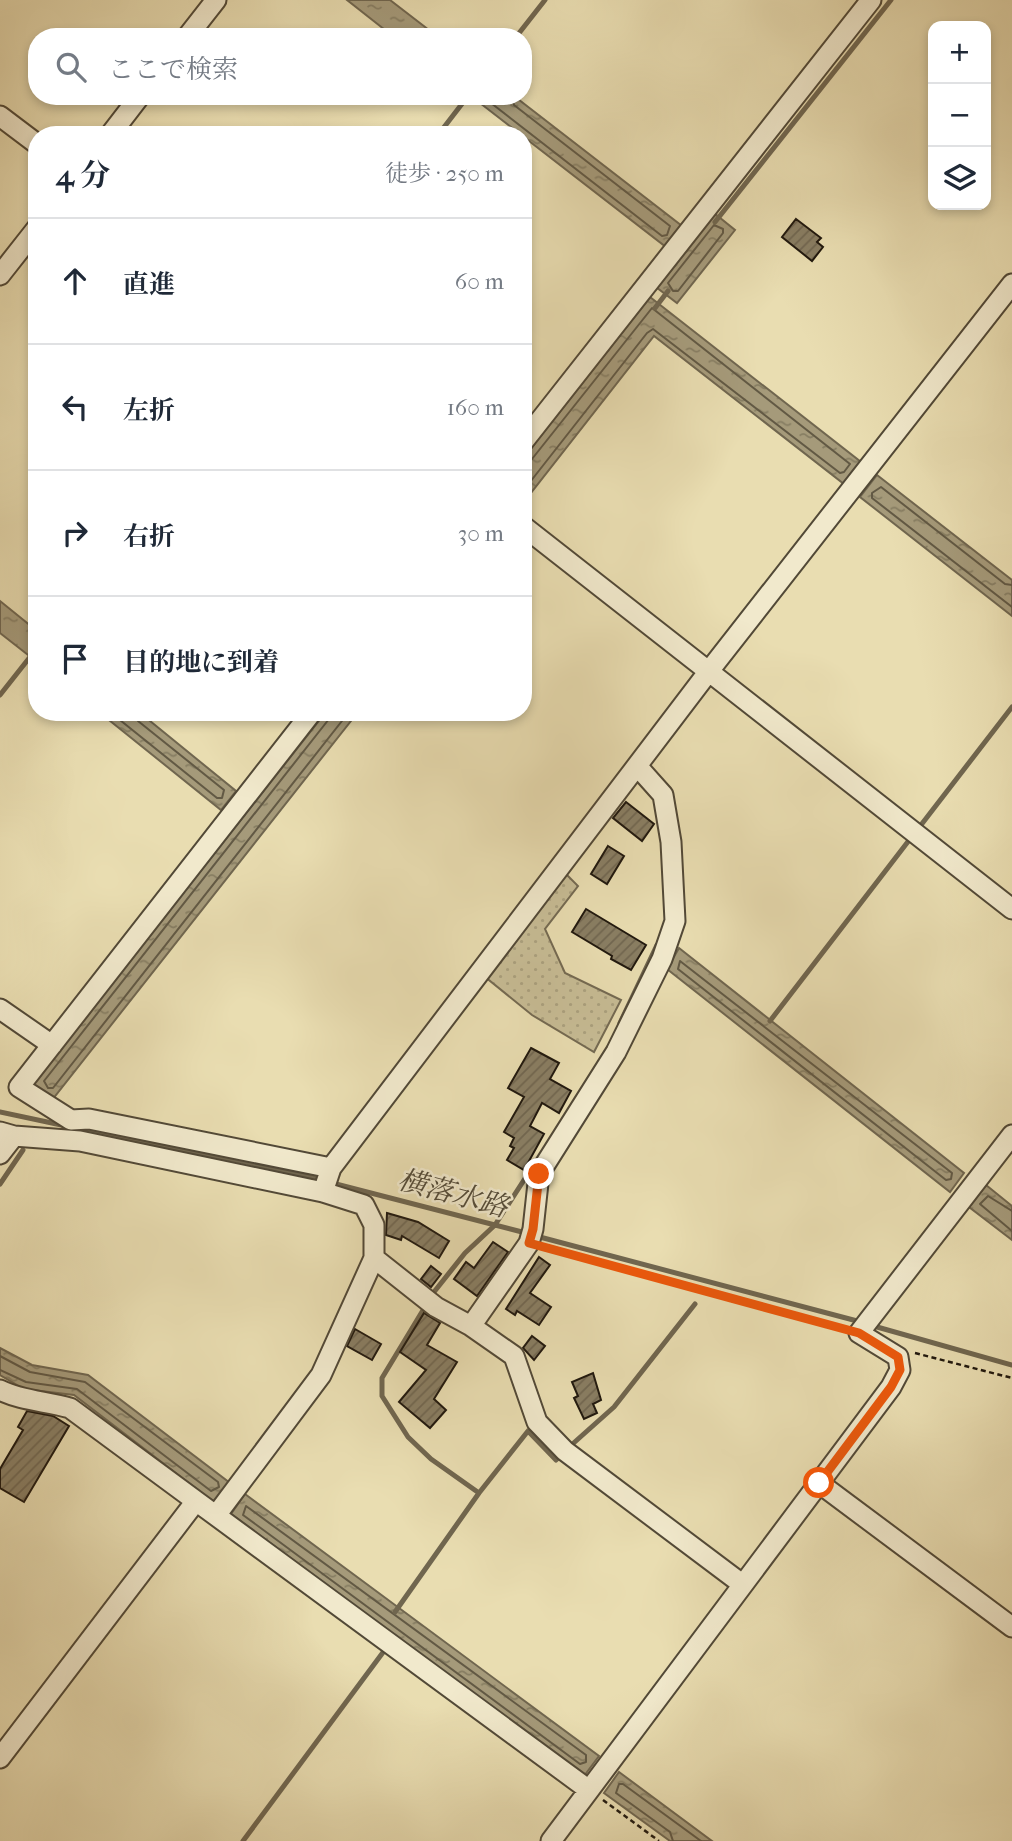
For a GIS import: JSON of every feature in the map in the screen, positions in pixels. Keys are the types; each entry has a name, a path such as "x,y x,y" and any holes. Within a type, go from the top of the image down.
{"street":[{"path":"194,28 216,0"},
{"path":"532,431 871,0"},
{"path":"117,126 133,105"},
{"path":"0,116 28,137"},
{"path":"0,275 28,240"},
{"path":"323,1192 331,1168 709,671 1012,284"},
{"path":"532,533 1012,909"},
{"path":"305,721 19,1087 71,1120 89,1119 331,1168"},
{"path":"471,1326 531,1236 539,1174 616,1052 665,951 676,921 669,830 663,795 638,767"},
{"path":"0,1009 52,1045"},
{"path":"80,1141 89,1119"},
{"path":"0,1154 7,1134 80,1141 323,1192 363,1205 374,1225 374,1258 321,1375 225,1503"},
{"path":"551,1841 891,1387 900,1370 898,1357 859,1333 1012,1136"},
{"path":"374,1258 428,1301 471,1326 514,1356 537,1422 565,1451 742,1584"},
{"path":"0,1390 17,1399 48,1402 70,1408 196,1501 225,1503 597,1778"},
{"path":"819,1483 1012,1627"},
{"path":"0,1758 196,1501"}],"path":[{"path":"531,1236 859,1333"},
{"path":"898,1357 919,1352 1012,1377"},
{"path":"597,1778 659,1841"}],"shaded area":[{"path":"565,873 578,886 545,929 565,973 621,1000 594,1052 532,1015 484,976"}],"water":[{"path":"347,0 390,0 426,28 383,28"},
{"path":"483,105 526,105 682,226 666,247 532,143 532,126 510,126"},
{"path":"714,213 735,230 677,303 656,287"},
{"path":"650,297 861,462 844,484 654,336 532,492 532,448"},
{"path":"877,475 1012,580 1012,616 860,497"},
{"path":"0,601 28,624 28,655 0,633"},
{"path":"110,721 150,721 236,791 221,810"},
{"path":"319,721 351,721 52,1100 32,1084"},
{"path":"679,948 964,1173 950,1192 667,969"},
{"path":"986,1185 1012,1206 1012,1240 969,1207"},
{"path":"0,1348 32,1365 88,1375 230,1483 215,1503 74,1395 24,1389 0,1375"},
{"path":"245,1494 599,1756 584,1776 231,1514"},
{"path":"619,1772 712,1841 670,1841 604,1793"}],"building":[{"path":"796,219 821,238 817,242 823,247 812,261 782,237"},
{"path":"626,802 654,824 642,841 613,818"},
{"path":"608,846 624,856 607,884 591,874"},
{"path":"586,909 646,945 631,970 572,932"},
{"path":"531,1048 559,1063 550,1079 571,1091 559,1113 542,1103 530,1126 544,1134 524,1170 507,1160 514,1148 510,1146 514,1138 504,1132 524,1097 508,1088"},
{"path":"387,1213 418,1222 449,1241 439,1258 402,1236 401,1240 386,1235"},
{"path":"493,1242 508,1252 477,1296 454,1279 466,1262 474,1268"},
{"path":"539,1257 550,1265 530,1293 551,1307 539,1325 517,1311 515,1315 506,1309"},
{"path":"431,1266 441,1274 431,1287 421,1279"},
{"path":"424,1313 440,1323 427,1345 457,1362 434,1399 446,1410 430,1428 399,1402 426,1370 400,1352"},
{"path":"355,1329 381,1344 372,1360 347,1346"},
{"path":"532,1336 545,1346 534,1360 523,1348"},
{"path":"593,1373 601,1400 593,1404 597,1413 584,1419 574,1398 578,1396 572,1382"},
{"path":"27,1411 53,1416 69,1426 24,1502 0,1488 0,1469 23,1430 18,1427"}],"waterway":[{"path":"523,28 545,0"},
{"path":"715,222 891,0"},
{"path":"445,126 461,105"},
{"path":"655,308 668,291"},
{"path":"0,695 28,660"},
{"path":"921,825 1012,707"},
{"path":"770,1021 910,839"},
{"path":"620,1023 657,945 661,948"},
{"name":"横落水路","path":"0,1112 66,1126"},
{"name":"横落水路","path":"79,1128 274,1168 526,1233"},
{"path":"0,1184 23,1150"},
{"path":"395,1612 479,1493 431,1459 408,1437 382,1396 382,1378 434,1292 465,1253 495,1225 533,1166"},
{"name":"横落水路","path":"536,1236 861,1322"},
{"path":"568,1448 614,1407 695,1304"},
{"name":"横落水路","path":"870,1325 1012,1365"},
{"path":"479,1493 528,1431 556,1460 561,1455"},
{"path":"243,1841 384,1651"}],"route":[{"path":"539,1174 529,1243 859,1333 898,1357 900,1370 891,1387 819,1483"}]}
